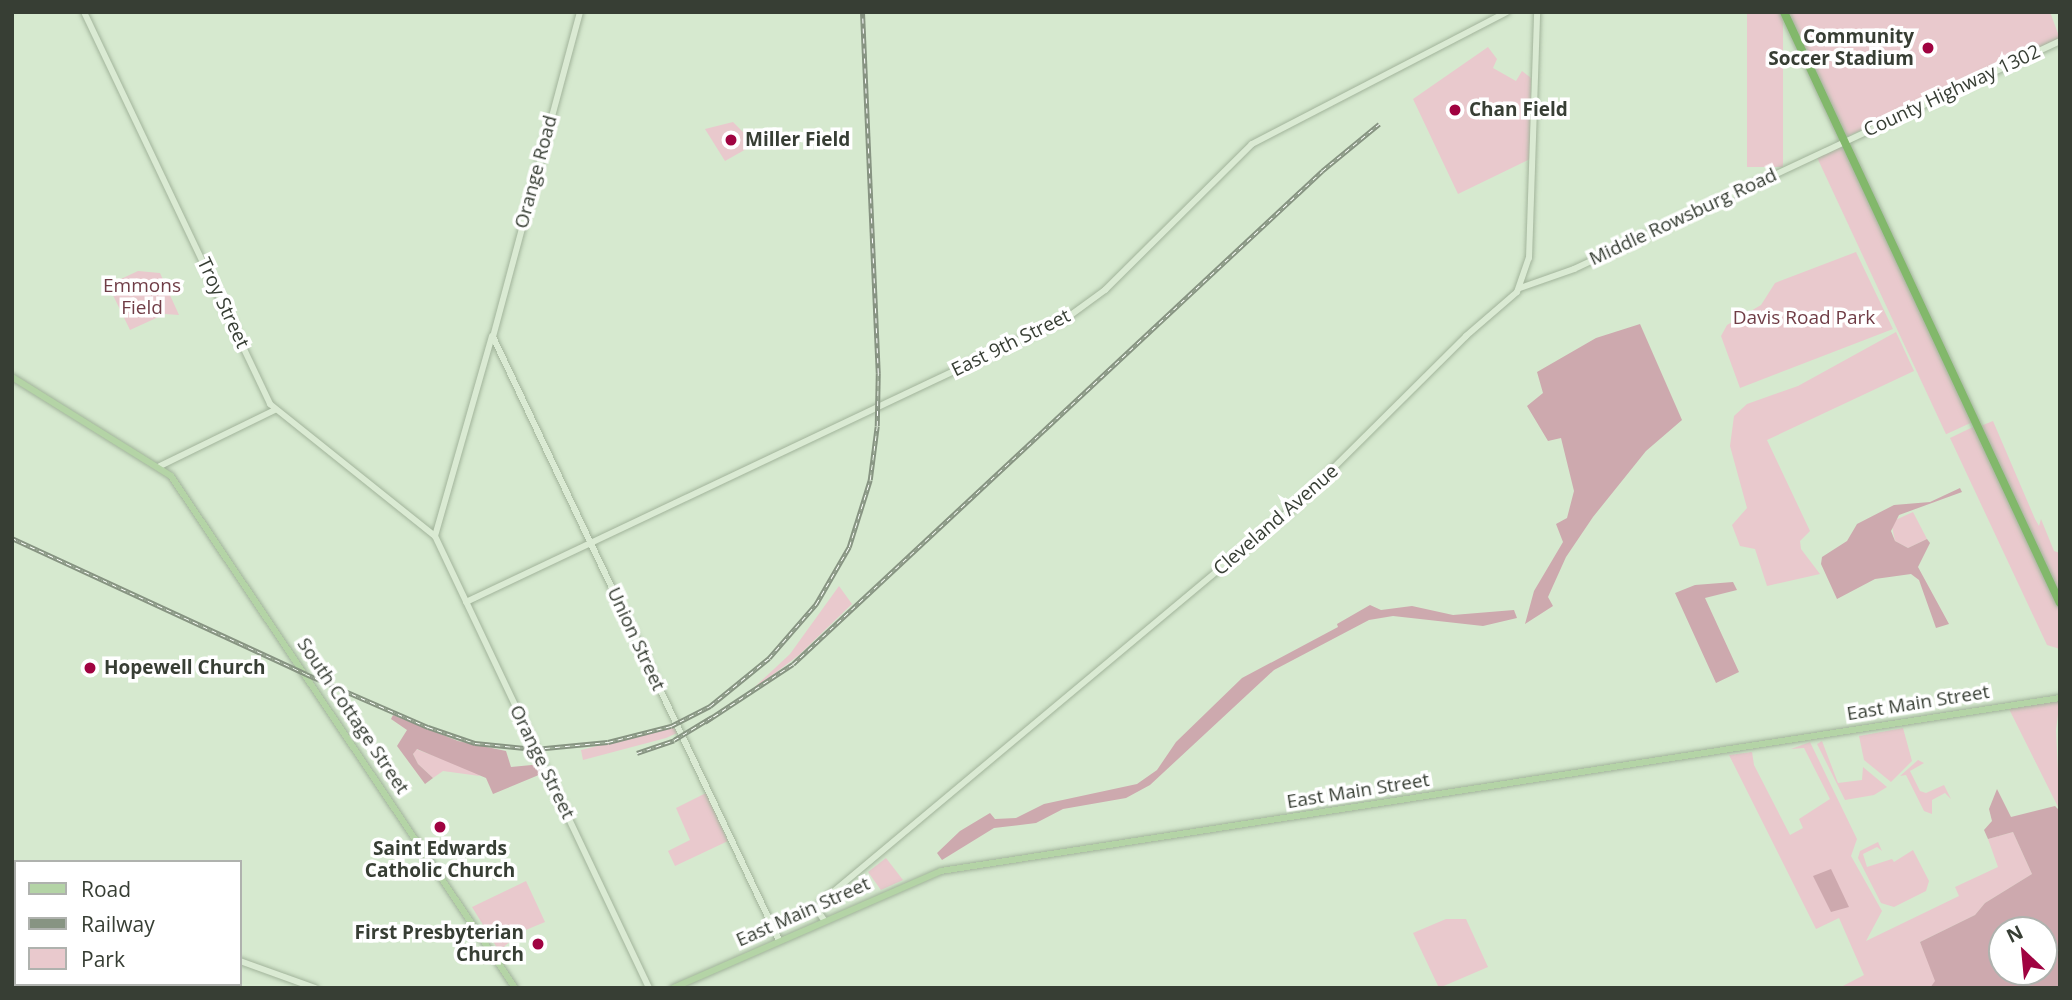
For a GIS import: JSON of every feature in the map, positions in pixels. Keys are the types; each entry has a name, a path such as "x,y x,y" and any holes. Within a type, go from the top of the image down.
{"highway":[{"path":"1784,12 2060,603"}],"main road":[{"name":"Troy Street","path":"84,12 275,410 435,536"},
{"name":"Orange Road","path":"435,536 493,335 580,12"},
{"name":"East 9th Street","path":"466,602 1068,317 1105,290 1252,144 1507,12"},
{"name":"Cleveland Avenue","path":"824,920 818,911 821,902 973,778 1302,499 1520,288 1530,258 1537,12"},
{"name":"County Highway 1302","path":"1845,142 2060,41"},
{"name":"Middle Rowsburg Road","path":"1520,288 1542,284 1845,142"},
{"name":"Union Street","path":"493,335 779,940"},
{"name":"South Cottage Street","path":"12,377 160,466 187,498 337,718 515,988"},
{"path":"160,466 275,410"},
{"name":"Orange Street","path":"435,536 649,988"},
{"name":"East Main Street","path":"673,988 683,986 779,940 941,870 2060,698"},
{"path":"242,962 315,988"}],"green space":[{"path":"1747,12 1783,12 1783,167 1747,167"},
{"path":"1785,12 2050,12 2060,39 1844,138"},
{"path":"1488,47 1497,59 1493,68 1516,81 1522,71 1531,78 1530,159 1458,194 1413,99"},
{"name":"Miller Field","path":"733,122 755,144 725,161 705,129"},
{"path":"1844,142 1974,421 1946,434 1816,155"},
{"name":"Davis Road Park","path":"1856,252 1893,329 1740,388 1721,336 1727,325 1761,305 1775,283"},
{"name":"Emmons Field","path":"138,271 160,273 179,315 165,314 130,330 108,285"},
{"path":"1896,332 1914,371 1767,440 1810,531 1800,541 1801,549 1820,574 1767,586 1755,549 1740,546 1732,525 1747,508 1730,446 1734,416 1747,404 1798,386"},
{"path":"1993,421 2035,519 2039,526 2041,519 2054,551 2060,553 2060,600 1978,427"},
{"path":"1975,426 2060,606 2060,649 2047,645 1950,438"},
{"path":"1913,512 1927,539 1908,548 1895,541 1891,522"},
{"path":"839,586 852,604 799,655 745,696 790,654"},
{"path":"2060,699 2056,730 2060,811 2008,707"},
{"path":"674,727 677,733 666,738 583,760 581,750"},
{"path":"1903,728 1912,761 1891,782 1864,760 1859,736"},
{"path":"1822,741 1838,783 1862,780 1863,767 1887,787 1874,795 1845,800 1817,744"},
{"path":"1810,742 1857,839 1851,856 1882,911 1866,941 1959,896 1955,887 1998,867 1988,839 2013,832 2032,874 1985,903 1975,915 1920,942 1936,981 1930,988 1839,988 1864,975 1839,918 1816,929 1729,755 1752,752 1754,765 1790,835 1803,828 1799,819 1830,799 1804,748 1791,749"},
{"path":"416,749 476,772 480,776 443,771 433,778 418,764 413,754"},
{"path":"1918,760 1924,763 1910,771 1920,791 1926,793 1944,785 1951,799 1945,793 1932,800 1932,814 1924,811 1906,775 1900,776"},
{"path":"706,793 728,841 675,866 668,851 690,840 676,808"},
{"path":"1878,842 1882,851 1877,847 1863,854 1867,867 1892,859 1894,862 1913,850 1929,881 1926,891 1894,907 1881,903 1858,858 1860,851"},
{"path":"886,858 903,880 881,890 868,872"},
{"path":"526,881 545,922 521,932 499,951 472,907"},
{"path":"1446,919 1466,919 1488,967 1439,988 1413,933"}],"shaded area":[{"path":"1640,324 1682,420 1646,451 1593,517 1566,557 1548,597 1553,606 1525,624 1534,591 1563,542 1556,524 1567,518 1574,491 1561,438 1548,441 1527,406 1543,393 1537,372 1596,338"},
{"path":"1960,488 1962,492 1899,515 1891,531 1895,541 1908,548 1927,539 1930,543 1918,567 1949,624 1936,628 1919,580 1911,574 1875,579 1837,599 1821,564 1822,557 1847,541 1857,524 1894,505 1930,502"},
{"path":"1733,582 1737,590 1705,598 1739,672 1716,683 1675,593 1695,585"},
{"path":"1370,605 1381,610 1412,606 1453,615 1514,610 1517,618 1483,626 1393,616 1369,620 1274,670 1150,785 1126,798 1063,809 1036,823 994,828 942,860 937,853 960,831 990,813 995,819 1016,818 1044,804 1137,784 1157,770 1176,742 1242,678 1338,627 1337,624"},
{"path":"393,715 458,741 506,751 511,767 542,764 546,772 493,794 486,778 417,749 413,754 418,764 433,778 425,784 397,746 407,730 391,719"},
{"path":"1997,789 2011,817 2055,806 2060,811 2060,988 1930,988 1935,981 1920,942 1975,915 1985,903 2032,874 2013,832 1988,839 1984,830 1992,821 1989,809"},
{"path":"1831,869 1849,907 1831,912 1813,876"}],"railway":[{"path":"12,538 306,674 428,727 475,743 535,749 608,742 671,726 710,706 769,658 816,604 849,547 870,480 877,426 878,373 862,12"},
{"path":"705,722 793,664 1322,171 1379,124"},
{"path":"637,753 674,740 712,717"}],"place":[{"name":"Community Soccer Stadium","path":"1928,48"},
{"name":"Chan Field","path":"1455,110"},
{"name":"Miller Field","path":"731,140"},
{"name":"Hopewell Church","path":"90,668"},
{"name":"Saint Edwards Catholic Church","path":"440,827"},
{"name":"First Presbyterian Church","path":"538,944"}]}
